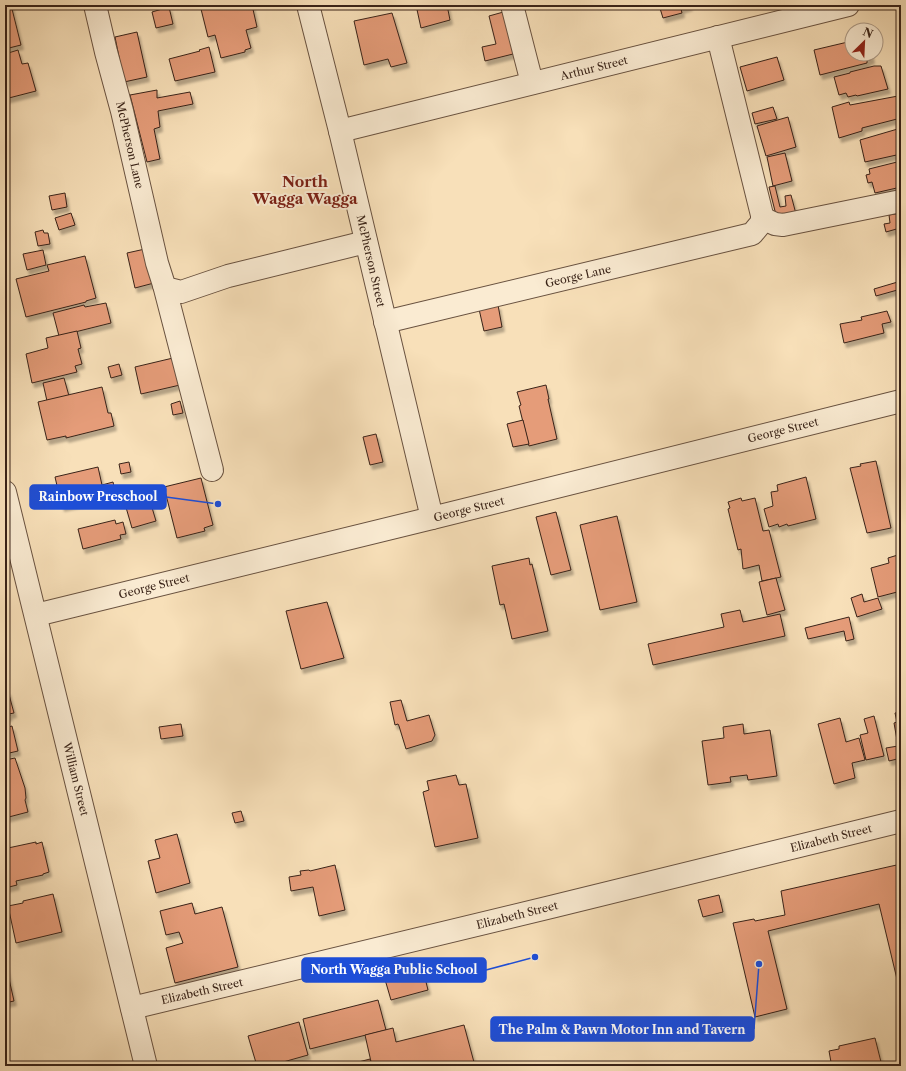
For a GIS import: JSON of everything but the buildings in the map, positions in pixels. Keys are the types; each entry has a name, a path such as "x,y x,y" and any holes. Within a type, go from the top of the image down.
{"street":[{"name":"McPherson Lane","path":"95,5 122,111 157,262 212,470"},
{"name":"McPherson Street","path":"308,5 340,131 432,518"},
{"path":"512,5 532,83"},
{"name":"Arthur Street","path":"340,131 848,5"},
{"path":"718,37 762,218 783,226 901,201"},
{"name":"George Lane","path":"385,322 752,234 762,222 762,218"},
{"path":"164,285 169,289 180,292 228,276 366,242"},
{"name":"George Street","path":"36,615 901,401"},
{"name":"William Street","path":"5,492 146,1066"},
{"name":"Elizabeth Street","path":"132,1008 901,821"}],"place":[{"name":"Rainbow Preschool","path":"218,504"},
{"name":"North Wagga Public School","path":"535,957"},
{"name":"The Palm & Pawn Motor Inn and Tavern","path":"759,964"}],"district":[{"name":"North Wagga Wagga","path":"305,190"}]}
